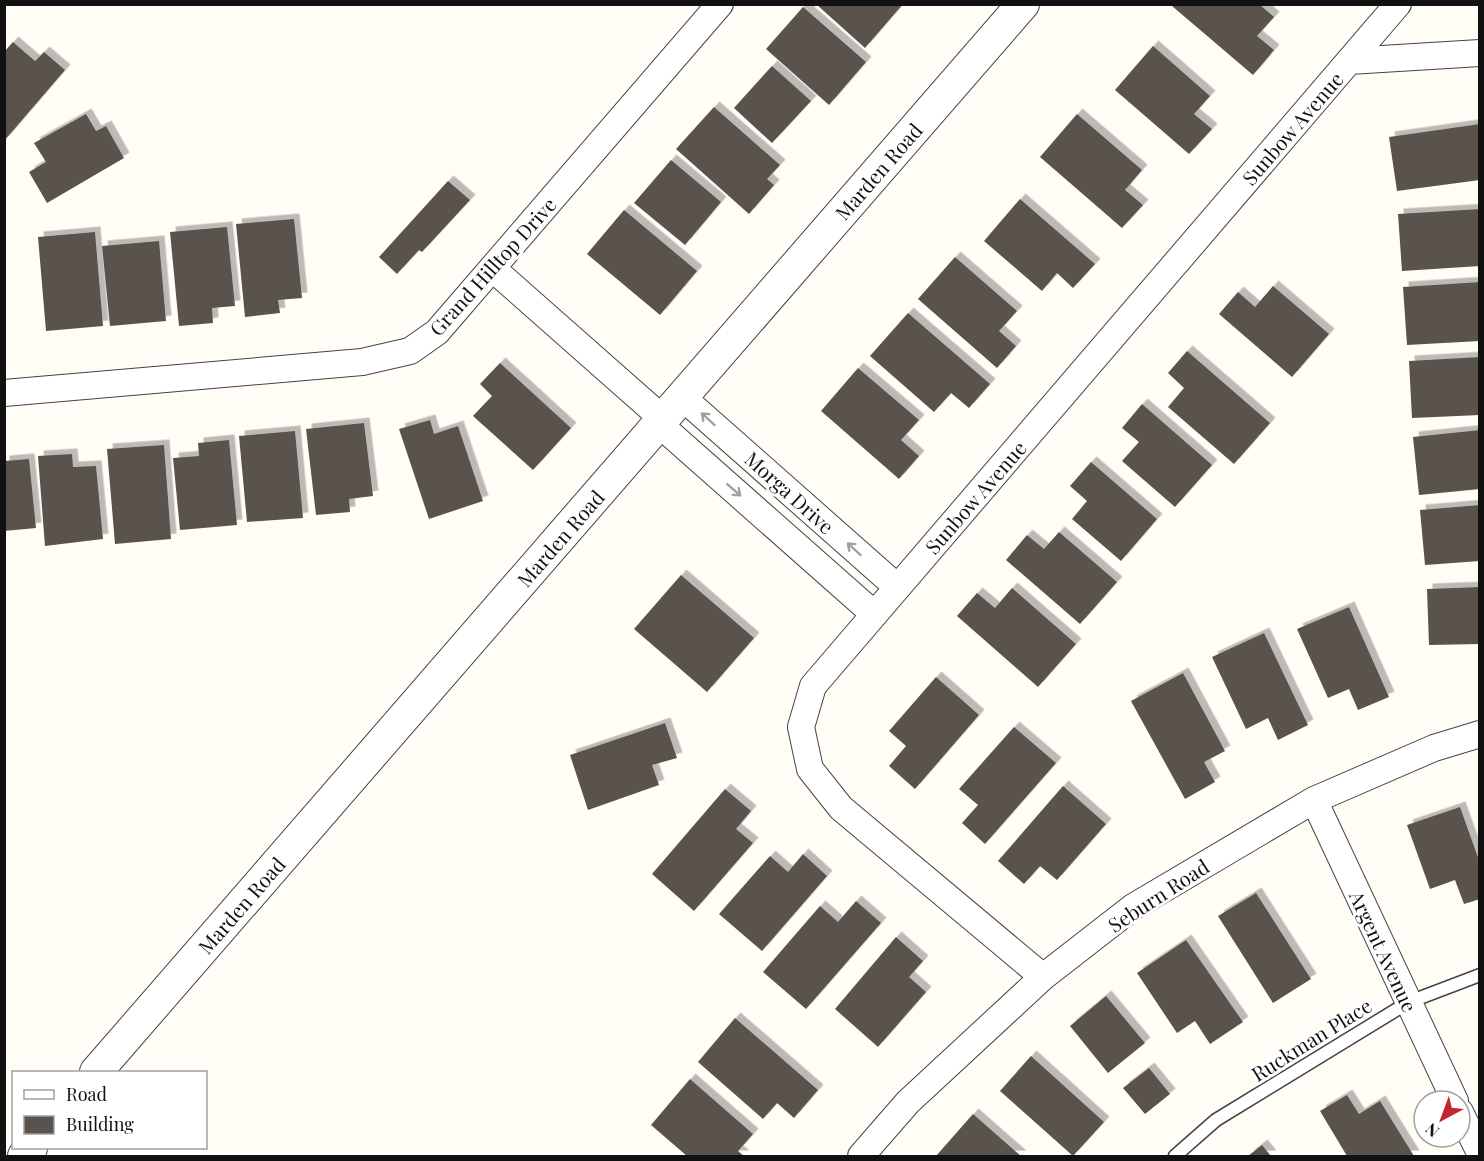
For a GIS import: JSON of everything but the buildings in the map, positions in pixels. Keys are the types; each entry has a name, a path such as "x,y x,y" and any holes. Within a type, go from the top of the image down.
{"street":[{"name":"Grand Hilltop Drive","path":"4,393 362,362 410,351 437,332 720,4"},
{"name":"Marden Road","path":"97,1071 1023,4"},
{"name":"Sunbow Avenue","path":"1043,977 841,808 810,769 801,727 813,686 1398,4"},
{"path":"1349,61 1479,53"},
{"path":"492,268 668,413"},
{"name":"Morga Drive","path":"668,413 897,587"},
{"name":"Morga Drive","path":"668,413 874,614"},
{"name":"Seburn Road","path":"861,1156 908,1102 1043,977 1133,907 1314,800 1434,748 1479,734"},
{"name":"Argent Avenue","path":"1314,800 1449,1089"},
{"path":"1472,1138 1479,1153"}],"lane":[{"name":"Ruckman Place","path":"1175,1156 1216,1120 1409,1002 1479,975"}]}
